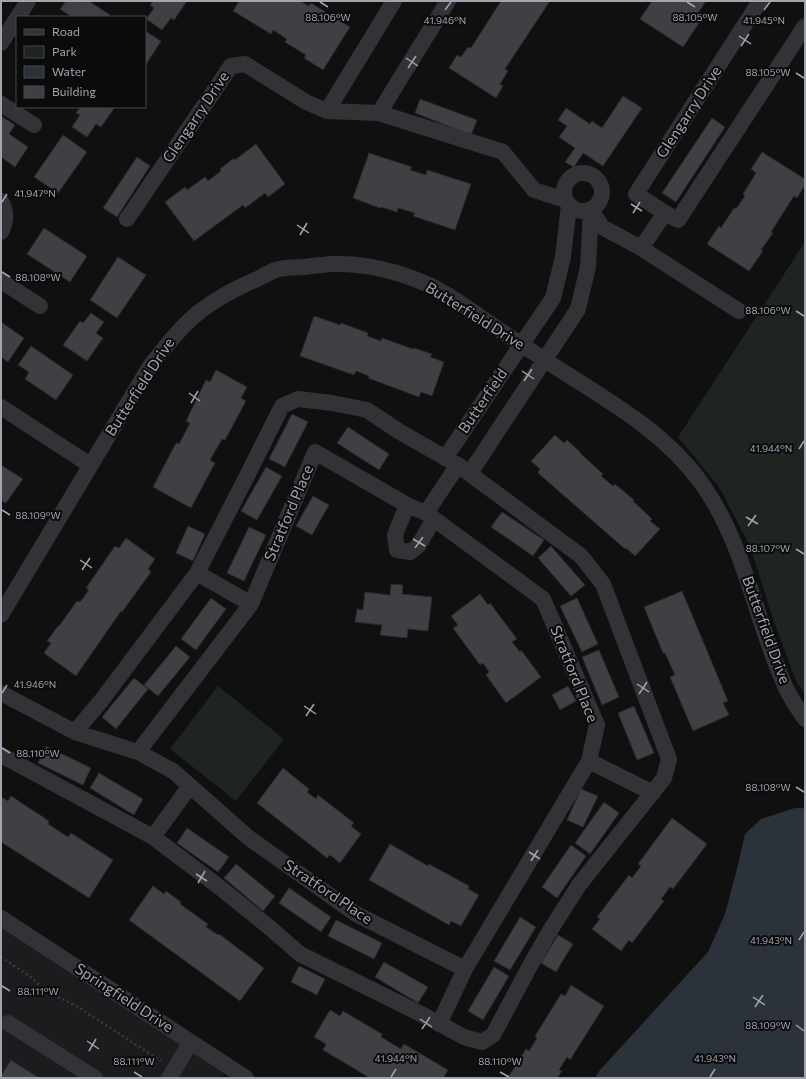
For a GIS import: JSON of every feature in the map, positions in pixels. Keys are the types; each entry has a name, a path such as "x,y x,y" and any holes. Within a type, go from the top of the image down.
{"street":[{"path":"18,16 28,1"},
{"path":"328,111 394,1"},
{"path":"379,113 448,1"},
{"name":"Glengarry Drive","path":"760,1 636,194 665,213 678,220 805,26"},
{"path":"1,43 16,20"},
{"name":"Glengarry Drive","path":"127,219 231,66 245,64 306,102 328,111 379,113 503,152 534,190 567,202 573,209 579,211 592,209"},
{"path":"1,104 34,125"},
{"path":"522,345 552,298 563,256 567,202 564,194 564,188 571,177 576,174 589,174 598,182 601,188 601,194 600,200 592,209 588,267 578,309 544,359"},
{"path":"1,232 5,223 3,206"},
{"path":"592,209 602,227 641,248 739,311"},
{"path":"641,248 665,213"},
{"name":"Butterfield Drive","path":"1,615 150,366 176,332 210,303 236,288 277,269 330,264 380,268 405,275 430,285 452,298 630,415 658,436 672,449 704,486 722,515 740,558 786,688 795,705 805,719"},
{"path":"1,280 40,306"},
{"name":"Butterfield","path":"407,505 395,535 398,550 410,552 418,546 430,516 522,345"},
{"name":"Butterfield","path":"458,465 544,359"},
{"path":"1,755 153,837 218,886 300,954 464,1037 482,1042 493,1034 551,929 579,885 664,778 669,759 603,584 581,556 458,465 400,432 367,410 332,403 298,399 282,406 197,573 101,701 75,732"},
{"path":"1,407 90,465"},
{"name":"Stratford Place","path":"1,693 75,732 138,752 173,770 249,838 356,914 465,969 589,761 597,725 543,599 430,516 407,505 315,452 251,604 138,752"},
{"path":"197,573 251,604"},
{"path":"589,761 652,793"},
{"path":"153,837 190,786"},
{"name":"Springfield Drive","path":"1,918 246,1078"},
{"path":"439,1024 465,969"},
{"path":"8,1023 96,1078"},
{"path":"169,1078 191,1042"}],"path":[{"path":"1,957 32,977 49,993 78,1007 163,1063"}],"shaded area":[{"path":"1,924 226,1072 222,1078 1,1078"}],"green space":[{"path":"805,242 805,694 797,683 773,619 750,546 719,487 678,437"},
{"path":"218,686 284,739 236,801 170,749"}],"water":[{"path":"795,808 805,809 805,1078 595,1078 600,1070 708,952 725,914 745,834 761,819"}],"building":[{"path":"66,1 80,1 82,3 84,1 89,1 110,15 70,16 60,9"},
{"path":"153,1 187,1 174,20 171,18 162,30 146,19 154,8 150,5"},
{"path":"239,1 300,1 309,6 311,3 350,27 323,70 304,58 306,55 285,42 287,39 273,30 271,34 233,11"},
{"path":"501,1 550,1 505,69 508,71 500,84 503,86 496,98 449,68 457,55 461,57 468,47 471,48"},
{"path":"652,1 706,1 694,19 699,23 683,47 640,19"},
{"path":"146,32 161,41 146,64"},
{"path":"623,96 642,108 603,166 583,153 574,167 565,162 575,148 559,137 567,126 558,120 566,108 590,124 592,121 602,128"},
{"path":"420,99 477,120 471,135 415,113"},
{"path":"79,108 114,108 101,127 96,124 87,137 72,127 80,115 76,113"},
{"path":"1,116 15,125 9,134 28,147 15,167 1,157"},
{"path":"712,118 725,127 676,202 662,193"},
{"path":"63,135 87,152 58,193 34,177"},
{"path":"256,144 285,184 268,197 265,193 245,208 243,205 194,241 165,202 185,187 187,190 205,177 208,181 234,158 235,160"},
{"path":"762,152 805,179 805,185 797,198 794,196 771,232 773,233 761,250 763,251 749,271 707,244 719,226 721,228 734,208 736,209 745,196 743,194 756,173 751,169"},
{"path":"369,153 412,167 410,170 426,175 427,170 471,184 455,230 413,216 415,213 398,208 397,212 381,207 380,208 353,198"},
{"path":"137,157 150,166 117,217 103,208"},
{"path":"44,228 87,256 70,282 27,254"},
{"path":"118,257 146,275 117,318 90,300"},
{"path":"91,313 104,322 96,333 103,338 87,361 63,345 80,321 83,323"},
{"path":"314,316 340,325 341,323 368,333 367,336 381,341 382,338 432,354 430,357 444,362 432,396 421,392 419,397 368,378 369,376 356,371 354,375 300,356"},
{"path":"1,322 24,338 8,362 1,357"},
{"path":"31,346 73,375 56,400 25,379 29,372 18,365"},
{"path":"216,370 247,387 241,398 246,401 225,440 222,439 210,460 215,463 191,508 153,487 176,443 179,444 190,423 186,421 206,380 210,382"},
{"path":"292,414 308,422 285,467 269,459"},
{"path":"348,427 389,454 379,470 337,443"},
{"path":"555,435 564,443 567,440 603,474 601,476 613,486 615,484 634,500 633,501 652,519 650,521 660,529 635,556 538,473 540,469 531,461"},
{"path":"1,465 23,479 6,503 2,501 1,503"},
{"path":"266,467 282,476 257,520 241,511"},
{"path":"313,496 329,505 312,535 296,526"},
{"path":"502,512 544,540 533,556 491,527"},
{"path":"188,526 205,534 193,561 176,553"},
{"path":"249,527 266,535 244,581 227,573"},
{"path":"126,538 155,559 148,569 151,572 122,612 121,611 76,676 44,653 51,643 47,641 77,601 80,602 89,590 86,588 115,546 119,548"},
{"path":"551,546 585,585 571,596 538,558"},
{"path":"391,584 403,585 402,594 432,597 428,631 408,629 407,638 380,635 382,625 355,622 357,609 363,610 365,592 390,595"},
{"path":"682,591 728,701 723,703 729,715 693,731 670,677 675,675 665,653 663,653 644,607"},
{"path":"480,594 488,605 490,603 517,639 512,642 520,652 521,650 541,677 506,703 486,675 489,672 483,663 480,665 453,628 458,625 451,616"},
{"path":"211,598 226,609 196,650 181,639"},
{"path":"577,598 598,644 582,652 560,606"},
{"path":"176,646 190,657 158,696 144,685"},
{"path":"599,650 619,697 602,705 582,657"},
{"path":"134,678 148,689 116,729 102,717"},
{"path":"568,686 576,701 560,710 552,695"},
{"path":"634,706 654,753 637,760 618,713"},
{"path":"46,746 91,768 83,785 38,763"},
{"path":"283,768 309,789 307,792 316,799 318,795 354,823 351,826 361,834 340,863 330,855 327,858 257,803"},
{"path":"99,773 143,799 134,815 90,788"},
{"path":"581,789 598,796 583,827 567,820"},
{"path":"11,796 49,821 48,824 68,837 71,833 113,860 89,898 1,842 1,797 8,801"},
{"path":"604,802 619,813 590,854 575,843"},
{"path":"672,818 707,844 673,889 670,887 661,899 664,901 632,943 629,940 621,951 592,929 600,919 597,917 629,875 632,878 641,866 638,864"},
{"path":"187,828 229,857 218,872 177,843"},
{"path":"390,844 428,866 429,864 469,886 468,889 479,895 461,926 451,921 449,925 369,880"},
{"path":"571,845 586,856 557,898 542,887"},
{"path":"236,864 275,896 263,911 224,878"},
{"path":"153,886 164,894 166,891 181,902 180,904 208,924 206,927 218,935 219,934 264,968 240,1001 129,920"},
{"path":"289,888 331,917 321,932 279,903"},
{"path":"520,917 536,927 510,970 494,961"},
{"path":"336,920 382,943 374,959 328,936"},
{"path":"558,935 573,944 556,972 541,963"},
{"path":"384,962 428,987 418,1003 375,977"},
{"path":"299,966 325,979 317,995 291,982"},
{"path":"494,967 509,976 483,1020 468,1011"},
{"path":"571,985 604,1006 570,1060 567,1057 559,1070 562,1071 557,1078 506,1078 508,1075 509,1076 526,1049 529,1051 537,1038 535,1036 561,994 565,996"},
{"path":"330,1010 340,1016 343,1011 382,1034 381,1037 401,1049 404,1044 448,1070 443,1078 370,1078 323,1050 326,1044 314,1037"},
{"path":"11,1060 39,1078 1,1078"}]}
